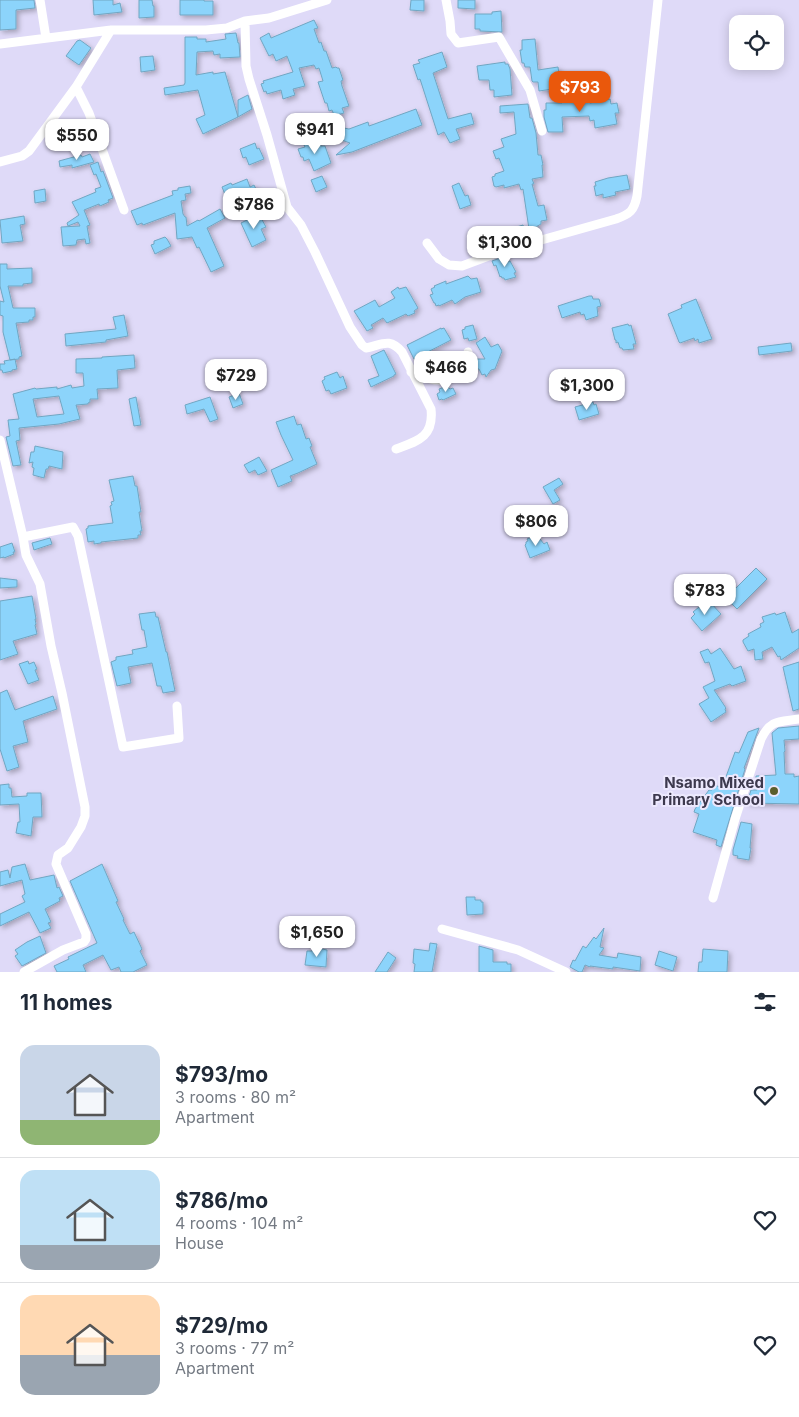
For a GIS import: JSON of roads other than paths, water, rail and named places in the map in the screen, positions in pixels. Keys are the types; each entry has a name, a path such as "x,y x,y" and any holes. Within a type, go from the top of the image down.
{"street":[{"path":"40,0 46,38"},
{"path":"0,44 110,30 206,30 227,28 245,21 269,18 327,0"},
{"path":"446,0 450,21 450,34 458,43 500,37 530,90 542,131"},
{"path":"427,243 439,259 449,265 462,266 502,251 616,219 631,212 637,196 658,0"},
{"path":"245,21 246,66 287,207 301,225 316,252 350,327 362,345 366,348 386,343 396,345 402,352 431,409 430,427 424,436 417,441 396,449"},
{"path":"0,162 22,156 29,151 76,87 110,30"},
{"path":"76,87 89,113 124,210"},
{"path":"412,372 433,380 443,380 454,376 468,352"},
{"path":"0,440 26,555 40,584 85,807 85,816 81,827 68,848 58,855 56,864 86,934 86,939 84,942 64,950 24,972"},
{"path":"23,538 73,527 78,536 123,747 179,738 177,706"},
{"path":"713,898 736,818 766,728 774,722 799,719"},
{"path":"442,929 518,950 566,972"}],"place":[{"name":"Nsamo Mixed Primary School","path":"774,791"}]}
